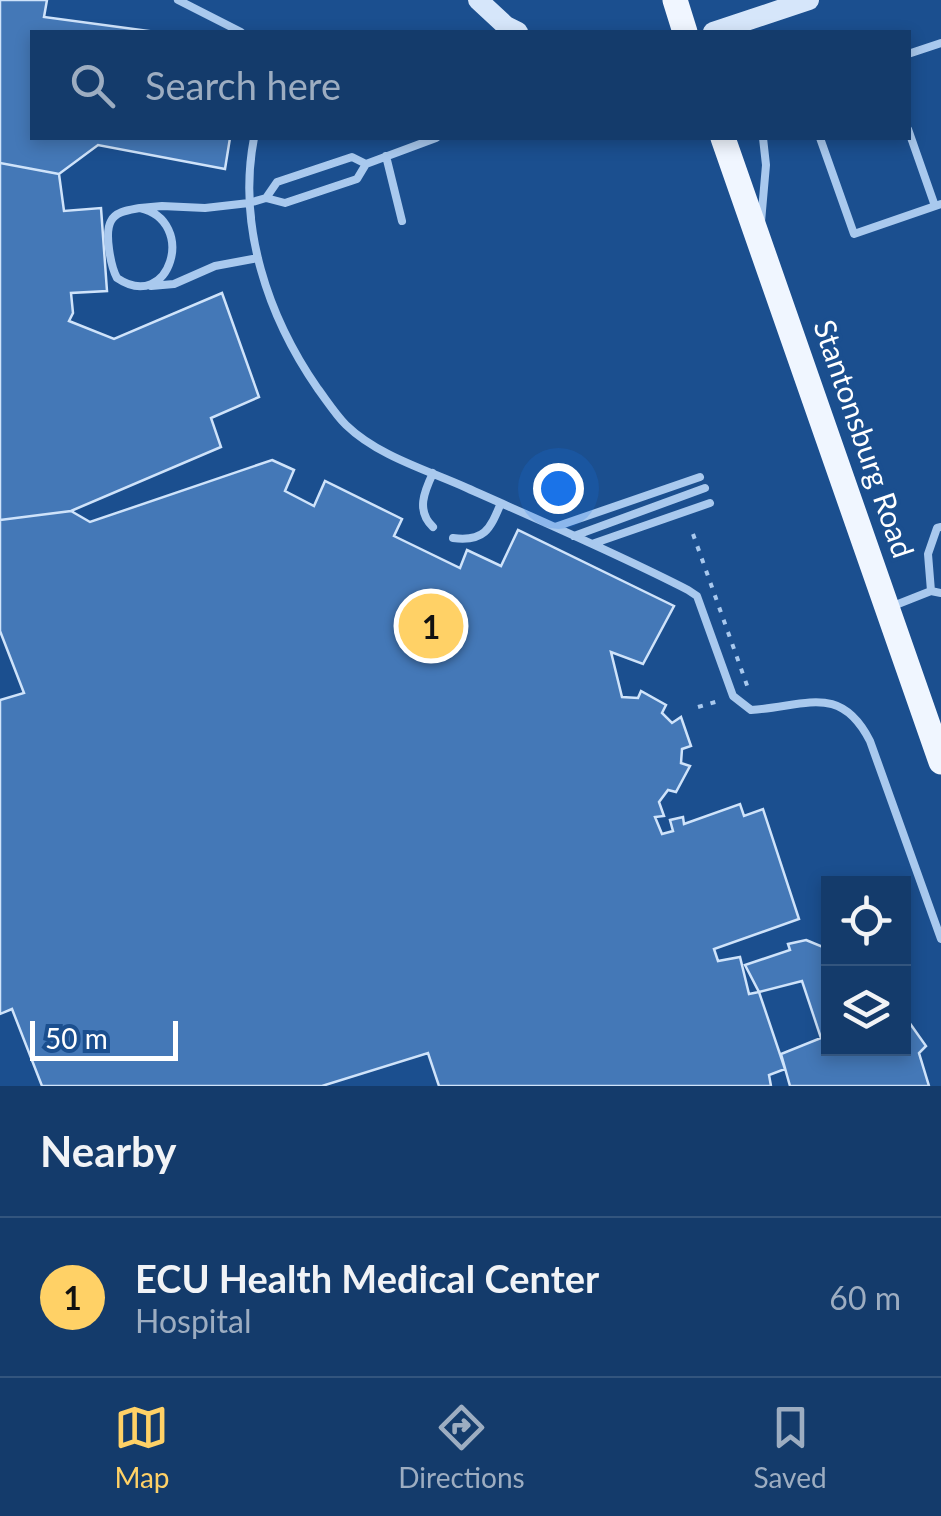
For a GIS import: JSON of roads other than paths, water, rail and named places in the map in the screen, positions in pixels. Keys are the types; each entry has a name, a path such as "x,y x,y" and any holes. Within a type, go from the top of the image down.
{"main road":[{"path":"478,0 514,30"},
{"path":"674,0 685,30"},
{"path":"719,30 808,0"},
{"name":"Stantonsburg Road","path":"724,140 941,762"}],"lane":[{"path":"178,0 237,30"},
{"path":"911,53 941,43"},
{"path":"821,140 854,234 938,205 911,137"},
{"path":"254,140 248,203 272,305 297,358 346,425 379,450 555,526 697,596 733,696 751,710 826,702 845,708 860,722 880,767 941,938"},
{"path":"258,258 214,266 174,284 126,285 116,278 108,230 116,215 140,208 205,208 266,198 285,203 357,178 366,164 430,140"},
{"path":"760,241 766,165 763,140"},
{"path":"386,156 402,222"},
{"path":"266,198 278,182 352,157 366,164"},
{"path":"140,208 162,218 173,242 163,277 142,286"},
{"path":"433,473 422,506 424,519 433,527"},
{"path":"555,526 700,477"},
{"path":"574,536 705,488"},
{"path":"592,544 710,502"},
{"path":"453,538 469,540 482,536 502,504"},
{"path":"887,608 936,592 928,554 941,526"}],"place":[{"name":"ECU Health Medical Center","path":"431,626"}]}
